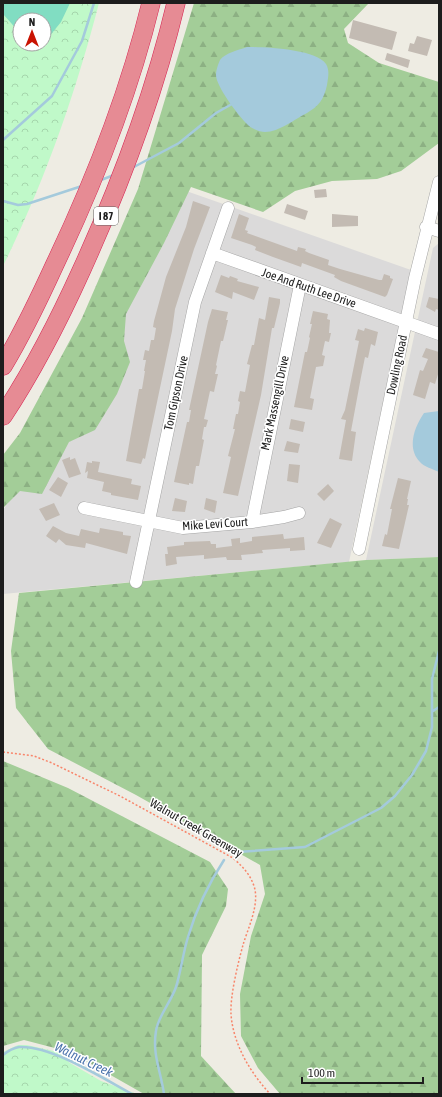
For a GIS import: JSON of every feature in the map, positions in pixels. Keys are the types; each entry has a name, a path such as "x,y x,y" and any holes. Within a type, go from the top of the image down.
{"highway":[{"name":"I 87","path":"3,366 22,335 71,231 108,142 133,66 151,3"},
{"name":"I 87","path":"3,416 22,386 58,320 108,213 136,138 176,3"}],"street":[{"name":"Dowling Road","path":"359,549 426,227 439,182"},
{"name":"Tom Gipson Drive","path":"136,582 195,302 228,208"},
{"path":"426,227 439,230"},
{"name":"Joe And Ruth Lee Drive","path":"212,253 439,334"},
{"name":"Mark Massengill Drive","path":"252,522 300,285"},
{"name":"Mike Levi Court","path":"84,508 183,528 252,522 299,513"}],"path":[{"name":"Walnut Creek Greenway","path":"3,752 40,758 95,783 233,858 244,867 255,887 256,897 242,947 232,997 231,1014 239,1050 270,1094"}],"shaded area":[{"path":"172,186 411,270 349,562 3,594 3,510 24,479"},
{"path":"439,243 439,557 366,560 433,248"}],"green space":[{"path":"3,3 99,3 80,71 58,137 46,170 3,266"},
{"path":"3,3 70,3 61,22 52,33 52,12 12,12 12,24 3,14"},
{"path":"194,3 369,3 344,29 348,43 379,63 439,82 439,143 401,171 377,179 332,181 295,191 263,212 191,187 164,243 126,314 124,341 130,362 117,394 95,430 69,442 42,494 20,491 3,508 3,455 20,433 82,318 138,189"},
{"path":"439,557 439,1094 280,1094 258,1068 241,1036 240,994 251,936 265,894 260,865 136,795 48,749 16,708 11,651 19,593 366,560"},
{"path":"3,761 68,788 210,862 228,889 226,906 202,955 201,1056 236,1094 144,1094 70,1052 24,1040 3,1046"},
{"path":"18,1045 27,1045 58,1052 70,1063 101,1081 137,1094 3,1094 3,1052"}],"water":[{"path":"247,47 289,50 312,55 320,59 326,64 328,74 326,90 318,105 287,125 276,130 263,132 250,127 228,100 217,80 216,75 220,60 225,55"},
{"path":"439,411 439,472 426,467 420,462 413,450 413,437 424,413"}],"building":[{"path":"353,20 397,32 392,50 349,38"},
{"path":"417,36 432,40 427,56 408,51 410,43 414,44"},
{"path":"387,53 410,60 408,68 385,60"},
{"path":"326,189 327,197 315,198 314,190"},
{"path":"193,201 210,207 194,249 175,309 172,331 145,459 143,458 141,464 126,461 139,389 142,389 146,360 143,360 145,350 149,351 151,340 154,340 156,328 153,327 154,321 166,277 186,227"},
{"path":"287,204 308,211 305,220 284,213"},
{"path":"239,214 249,218 245,230 248,231 247,233 297,251 298,247 306,249 305,251 309,253 329,260 328,265 340,269 379,280 382,280 384,274 390,276 390,278 393,279 387,295 385,297 341,281 334,277 335,275 302,263 301,267 273,257 255,250 256,247 252,245 231,238"},
{"path":"332,214 358,216 358,226 332,227"},
{"path":"221,275 229,278 230,276 238,279 237,281 259,287 254,300 233,292 232,299 215,292"},
{"path":"269,297 280,299 280,303 274,328 272,328 261,395 238,496 223,493 231,457 228,456 235,429 233,429 236,414 238,414 240,391 245,392 250,365 247,364 252,345 254,345 259,318 265,320"},
{"path":"429,297 439,299 439,310 436,309 435,312 426,307"},
{"path":"212,309 228,312 226,320 228,320 223,341 221,341 216,365 215,374 218,374 214,392 210,391 204,419 208,420 206,427 204,427 202,439 204,440 199,466 196,466 193,484 189,483 189,485 174,482 187,422 189,422 191,410 189,410"},
{"path":"313,311 328,314 327,319 330,320 329,333 331,333 329,342 325,341 322,355 325,356 323,366 316,367 310,398 314,399 312,410 294,407 305,352 307,352 310,338 312,324 310,324"},
{"path":"365,328 378,332 375,346 371,344 368,358 365,357 351,431 356,432 352,461 339,459 346,420 341,419 345,410 359,341 355,340 358,329 364,331"},
{"path":"426,348 439,352 439,371 435,384 430,382 425,399 413,395 420,370 423,371 428,359 422,357"},
{"path":"291,419 305,422 303,432 289,429"},
{"path":"287,441 300,444 298,453 284,451"},
{"path":"70,457 70,460 75,458 81,474 69,478 62,460"},
{"path":"92,461 100,462 98,472 132,479 131,484 141,486 138,500 111,495 111,493 102,491 104,482 87,478 88,471 85,473 87,462 92,463"},
{"path":"289,464 300,465 298,483 287,481"},
{"path":"58,477 68,483 61,497 49,490"},
{"path":"398,478 411,481 407,499 407,505 409,505 399,549 382,546 385,534 387,535 392,509 390,509"},
{"path":"328,484 334,491 324,501 317,494"},
{"path":"175,498 187,501 185,512 172,511"},
{"path":"206,498 217,501 215,513 204,509"},
{"path":"54,503 60,515 46,521 39,509"},
{"path":"330,518 342,524 331,548 317,543"},
{"path":"53,526 66,533 79,536 81,529 99,533 100,528 123,532 123,535 131,536 127,554 86,543 85,548 66,545 59,539 56,543 46,536"},
{"path":"283,534 284,539 304,537 305,550 290,551 290,548 262,550 263,553 241,555 242,560 227,560 226,557 204,559 204,555 176,557 177,564 166,566 165,554 168,554 167,547 184,545 184,542 210,541 211,544 216,544 216,548 232,546 231,539 240,538 240,543 252,541 252,537"}],"waterway":[{"path":"3,140 52,96 82,41 94,3"},
{"path":"132,168 179,143 216,113 232,104"},
{"path":"101,180 114,175"},
{"path":"3,201 18,205 27,204 82,186"},
{"path":"238,852 305,847 381,808 395,796 412,775 426,751 432,727 432,679 439,651"},
{"path":"433,711 439,707"},
{"path":"164,1094 155,1047 157,1025 176,987 186,943 199,907 208,887 224,860"},
{"name":"Walnut Creek","path":"3,1055 19,1047 46,1051 77,1064 132,1094"}]}
